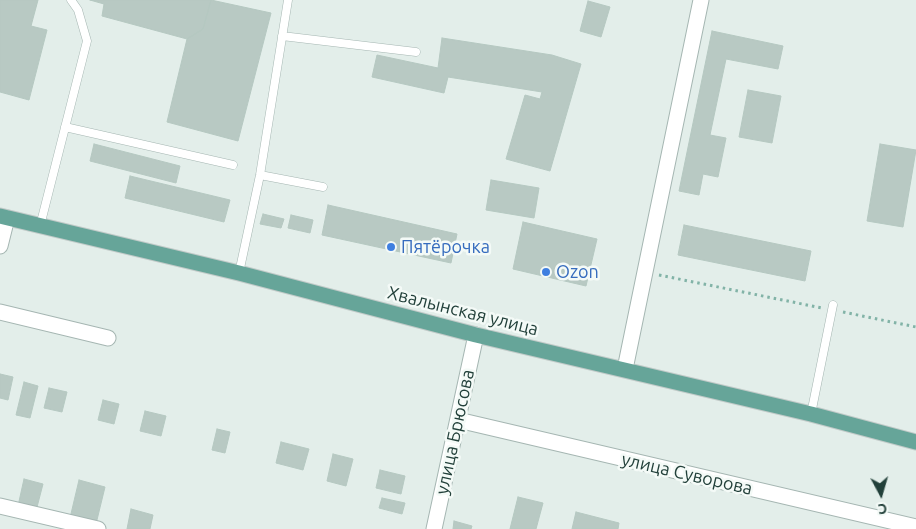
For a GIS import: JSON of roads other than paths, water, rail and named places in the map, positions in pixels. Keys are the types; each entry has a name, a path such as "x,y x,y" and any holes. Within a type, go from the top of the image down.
{"main road":[{"name":"Хвалынская улица","path":"4,217 239,273 476,335 812,414 916,442"}],"street":[{"path":"625,369 701,0"},
{"path":"0,246 4,217"},
{"path":"0,312 108,338"},
{"name":"улица Брюсова","path":"434,529 476,335"},
{"name":"улица Суворова","path":"458,420 916,527"},
{"path":"0,506 98,529"}],"lane":[{"path":"40,226 87,42 78,10 71,0"},
{"path":"239,273 260,175 288,0"},
{"path":"282,36 416,52"},
{"path":"65,128 233,165"},
{"path":"260,175 323,187"},
{"path":"812,414 833,307"}],"place":[{"name":"Пятёрочка","path":"391,247"},
{"name":"Ozon","path":"546,272"}]}
